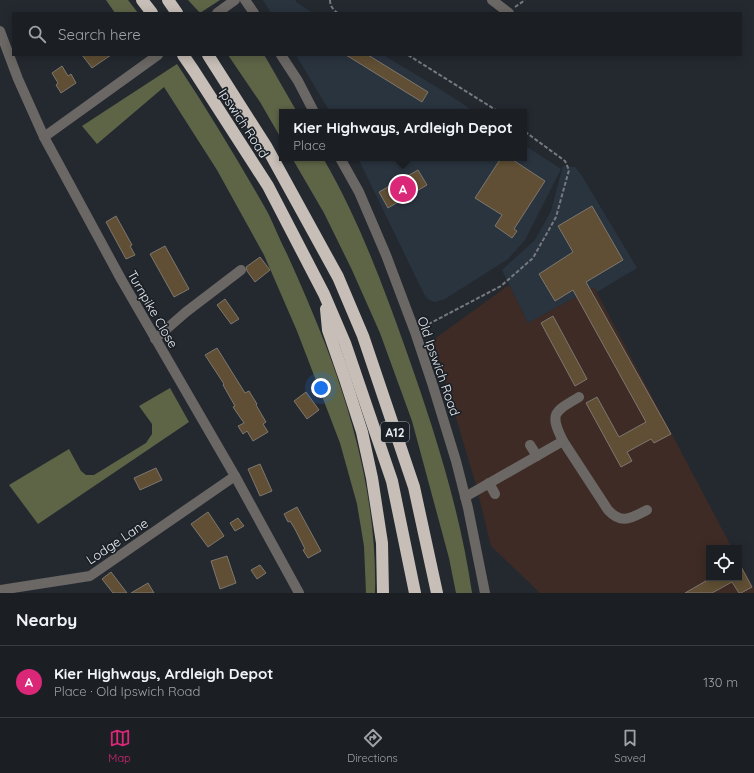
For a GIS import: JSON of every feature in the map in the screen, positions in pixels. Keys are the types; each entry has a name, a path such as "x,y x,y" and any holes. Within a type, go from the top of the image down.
{"highway":[{"path":"142,0 151,12"},
{"name":"Ipswich Road","path":"183,56 268,186 324,294"},
{"name":"Ipswich Road","path":"209,57 266,146 338,277 363,336 414,487 437,593"},
{"name":"A12","path":"324,294 328,330 346,379 362,432 372,478 382,543 383,593"},
{"name":"A12","path":"324,294 345,343 392,481 415,593"}],"street":[{"path":"218,12 235,0"},
{"path":"246,0 253,12"},
{"path":"492,0 508,12"},
{"name":"Turnpike Close","path":"0,31 18,79 44,137 121,279 235,476 299,593"},
{"path":"44,137 157,56"},
{"path":"282,56 298,81 312,109"},
{"name":"Old Ipswich Road","path":"342,161 359,192 386,255 415,332 456,461 485,593"},
{"path":"155,339 186,312 241,270"},
{"path":"579,397 558,412 555,420 557,429 563,441 613,516 626,519 646,510"},
{"path":"465,497 563,441"},
{"path":"530,445 537,456"},
{"name":"Lodge Lane","path":"0,590 90,576 235,476"},
{"path":"489,483 495,494"}],"path":[{"path":"330,0 330,4 337,12"},
{"path":"410,56 494,109"},
{"path":"415,332 501,286 533,258 556,217 569,170 565,161 527,133"}],"shaded area":[{"path":"263,0 295,0 297,3 311,12 270,12"},
{"path":"297,56 385,56 470,109 328,109"},
{"path":"527,147 561,169 525,240 508,259 445,299 435,302 429,300 424,294 359,161 527,161"},
{"path":"563,166 575,167 582,176 637,268 597,292 594,287 528,323 502,270 535,240 551,211"},
{"path":"509,285 528,323 594,287 730,545 706,545 706,581 742,581 742,567 754,589 754,593 540,593 491,546 476,485 433,340"}],"green space":[{"path":"106,0 128,0 137,12 114,12"},
{"path":"188,0 220,0 202,12 199,12"},
{"path":"229,56 265,56 266,58 295,109 279,109 279,135 260,102"},
{"path":"177,64 224,137 268,213 326,346 347,406 362,467 372,530 375,561 375,593 366,593 364,546 357,504 340,443 297,331 264,255 217,170 164,87 97,144 82,126"},
{"path":"294,161 325,161 348,204 369,252 397,326 436,440 461,531 472,593 456,593 449,558 412,421 380,333 352,270 324,213"},
{"path":"170,388 189,422 38,524 9,485 69,449 81,471 86,475 94,475 146,443 152,434 152,424 139,406"}],"building":[{"path":"83,56 110,56 92,68"},
{"path":"348,56 370,56 428,92 422,102"},
{"path":"62,66 68,76 71,74 76,83 61,93 56,85 58,83 52,73"},
{"path":"499,161 515,161 545,181 514,229 517,231 512,238 495,226 502,215 475,198"},
{"path":"418,170 427,185 388,208 379,192"},
{"path":"592,206 623,260 586,282 671,434 654,443 651,439 627,452 632,461 621,467 586,403 597,397 619,437 646,422 573,290 555,301 539,274 573,252 558,226"},
{"path":"116,216 132,245 130,246 135,255 126,259 106,222"},
{"path":"165,246 189,289 174,297 150,254"},
{"path":"260,257 270,270 255,282 247,271 246,267"},
{"path":"225,299 239,319 231,324 217,305"},
{"path":"553,316 587,379 575,386 541,323"},
{"path":"217,348 245,393 249,391 266,422 263,424 268,432 253,441 247,431 243,434 238,426 244,423 233,407 235,406 223,385 224,384 205,355"},
{"path":"306,392 319,410 307,419 294,401"},
{"path":"260,464 272,491 260,496 248,469"},
{"path":"156,468 162,480 140,490 134,478"},
{"path":"297,507 321,551 308,558 303,550 305,549 295,529 290,521 288,522 284,514"},
{"path":"208,512 224,536 208,547 191,524"},
{"path":"238,518 244,526 235,531 230,523"},
{"path":"227,556 236,583 220,589 211,561"},
{"path":"260,565 266,573 257,579 251,570"},
{"path":"742,569 752,587 739,593 732,582 712,593 685,593 706,581 742,581"},
{"path":"111,572 127,593 113,593 102,579"},
{"path":"148,583 154,593 131,593"}],"place":[{"name":"Kier Highways, Ardleigh Depot","path":"403,189"}]}
